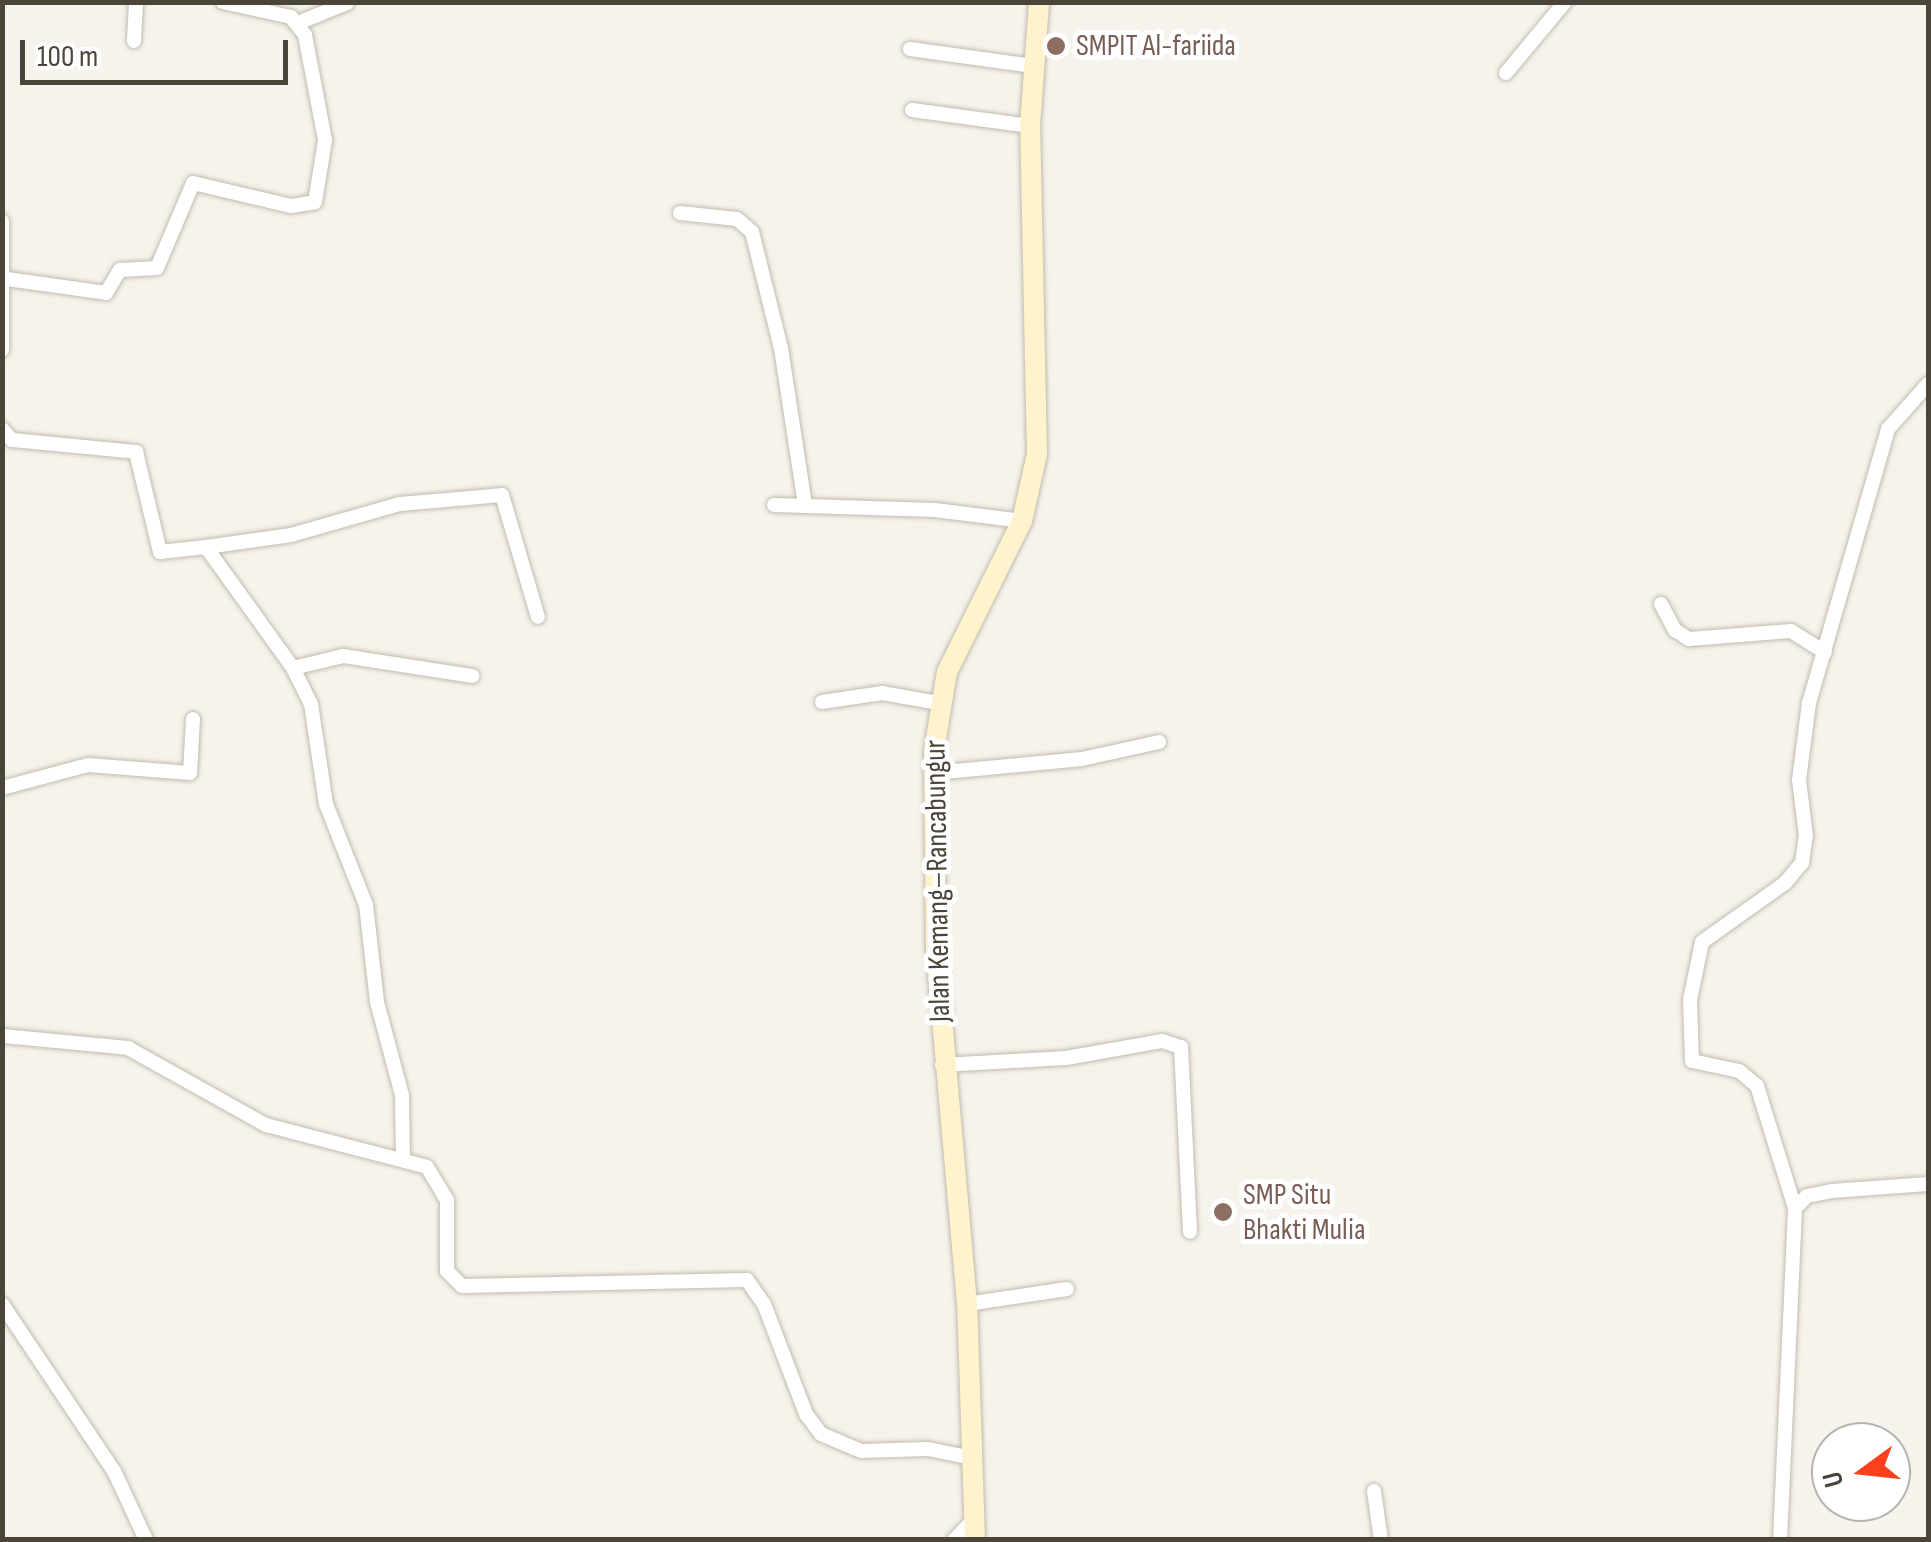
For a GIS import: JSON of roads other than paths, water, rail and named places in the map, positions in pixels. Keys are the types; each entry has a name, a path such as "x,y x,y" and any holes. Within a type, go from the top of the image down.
{"street":[{"path":"134,40 136,2"},
{"path":"224,2 298,23 346,4"},
{"name":"Jalan Kemang–Rancabungur","path":"974,1530 968,1457 967,1304 942,1065 934,773 939,703 960,638 1022,522 1036,454 1030,126 1039,2"},
{"path":"1506,73 1566,2"},
{"path":"8,279 106,292 120,270 157,268 192,182 291,206 314,202 325,140 298,23"},
{"path":"910,49 1033,66"},
{"path":"912,110 1030,126"},
{"path":"680,212 737,220 752,232 781,348 805,504"},
{"path":"2,221 8,279 2,350"},
{"path":"1780,1540 1795,1208 1757,1086 1739,1071 1692,1062 1690,1000 1702,942 1719,924 1784,883 1802,863 1806,836 1799,780 1809,703 1888,428 1928,384"},
{"path":"2,429 12,440 136,452 160,552 290,535 400,504 502,496 538,617"},
{"path":"774,505 805,504 1022,522"},
{"path":"206,547 293,668 311,704 326,804 366,905 377,1002 402,1095 403,1156"},
{"path":"1661,604 1675,630 1689,639 1791,631 1825,652"},
{"path":"293,668 342,656 472,676"},
{"path":"822,702 882,693 939,703"},
{"path":"2,788 88,765 190,773 193,718"},
{"path":"934,773 1082,759 1159,742"},
{"path":"2,1036 128,1048 266,1125 403,1156 428,1168 442,1184 445,1259 462,1286 747,1280 764,1304 806,1414 821,1434 860,1451 928,1449 968,1457"},
{"path":"942,1065 1066,1058 1162,1041 1181,1047 1190,1232"},
{"path":"1795,1208 1807,1196 1928,1184"},
{"path":"967,1304 1067,1288"},
{"path":"2,1304 114,1472 146,1540"},
{"path":"1374,1491 1380,1540"},
{"path":"954,1540 974,1530"}],"place":[{"name":"SMPIT Al-fariida","path":"1056,46"},
{"name":"SMP Situ Bhakti Mulia","path":"1223,1212"}]}
